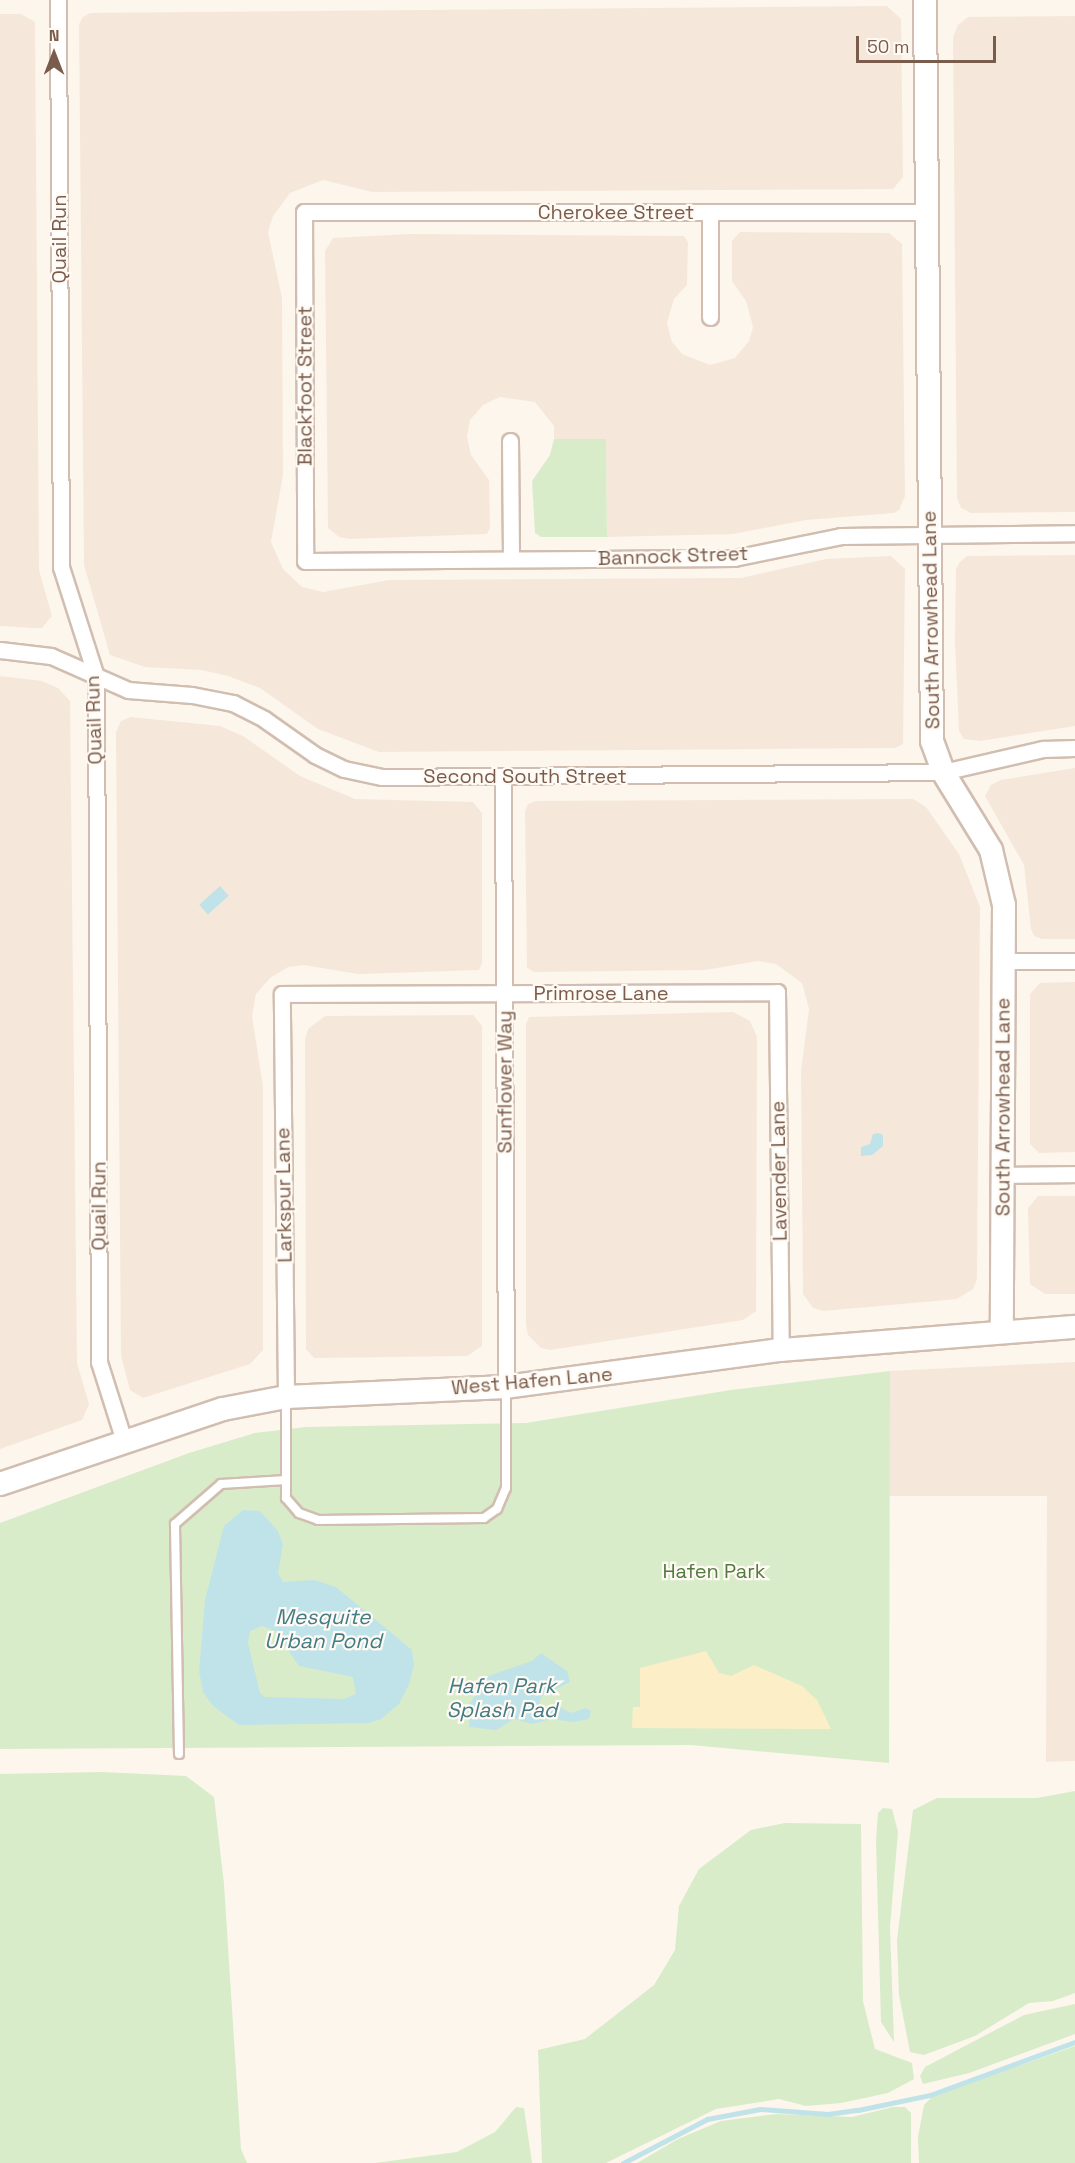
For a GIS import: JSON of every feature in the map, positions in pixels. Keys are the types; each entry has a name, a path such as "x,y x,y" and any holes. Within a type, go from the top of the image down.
{"street":[{"name":"Quail Run","path":"58,0 61,567 96,677 99,1362 124,1441"},
{"name":"South Arrowhead Lane","path":"925,0 932,741 942,772 991,850 1004,905 1002,1330"},
{"name":"Cherokee Street","path":"304,212 927,212"},
{"name":"Blackfoot Street","path":"304,212 305,561"},
{"path":"710,212 710,317"},
{"path":"510,441 511,559"},
{"name":"Bannock Street","path":"305,561 734,558 841,536 1075,533"},
{"name":"Second South Street","path":"0,650 51,656 128,690 192,695 233,703 264,719 315,755 344,769 382,777 942,772 1043,749 1075,748"},
{"name":"Sunflower Way","path":"503,777 506,1387"},
{"path":"1004,962 1075,961"},
{"name":"Primrose Lane","path":"282,994 777,992"},
{"name":"Lavender Lane","path":"777,992 781,1350"},
{"name":"Larkspur Lane","path":"282,994 286,1397"},
{"path":"1003,1175 1075,1174"},
{"name":"West Hafen Lane","path":"0,1484 223,1409 286,1397 506,1387 781,1350 1002,1330 1075,1327"}],"lane":[{"path":"286,1397 286,1498 299,1513 318,1520 484,1518 498,1509 506,1488 506,1387"},
{"path":"179,1754 175,1524 221,1484 286,1480"}],"shaded area":[{"path":"887,6 901,19 903,177 893,189 372,192 323,180 290,193 273,216 268,232 282,298 283,475 271,542 283,569 302,587 323,592 389,580 741,578 826,559 891,556 905,569 903,744 895,748 379,752 318,729 260,688 228,676 201,670 145,667 110,655 84,565 79,24 83,17 90,13"},
{"path":"0,14 21,14 35,22 39,570 52,616 42,628 0,626"},
{"path":"1075,16 1075,512 971,513 961,508 957,498 953,37 958,25 968,17"},
{"path":"740,232 889,233 902,244 905,496 899,510 894,513 806,520 733,534 607,537 606,439 554,439 554,426 535,402 500,397 483,405 470,420 467,437 471,455 489,480 490,528 487,534 350,539 339,537 328,528 325,251 333,238 410,234 684,236 688,242 687,285 674,299 667,323 672,342 682,354 710,365 735,358 749,341 753,327 746,301 732,281 732,241"},
{"path":"1075,555 1075,726 980,741 964,739 959,731 955,641 956,569 960,562 967,556"},
{"path":"0,676 42,681 58,688 70,701 77,1363 89,1404 82,1420 0,1449"},
{"path":"131,717 220,726 243,736 300,776 355,799 473,802 482,813 482,963 479,970 358,974 304,965 288,967 270,978 256,994 252,1016 263,1087 263,1350 250,1364 143,1398 130,1390 121,1356 116,732 121,721"},
{"path":"1075,768 1075,939 1042,939 1034,936 1031,929 1024,865 985,796 991,785 1001,780"},
{"path":"913,799 926,807 959,854 980,907 977,1279 973,1289 957,1299 823,1311 813,1308 803,1294 801,1071 809,1009 802,983 776,964 758,961 705,970 534,972 527,968 525,812 528,804 536,801"},
{"path":"1075,982 1075,1152 1039,1153 1030,1144 1030,994 1040,983"},
{"path":"733,1012 750,1021 757,1037 756,1311 743,1320 550,1350 541,1348 528,1335 526,1325 526,1024 529,1017"},
{"path":"473,1015 482,1026 482,1346 467,1356 314,1358 306,1349 305,1039 308,1029 325,1016"},
{"path":"1038,1196 1075,1196 1075,1294 1045,1294 1030,1284 1028,1208"},
{"path":"1075,1362 1075,1761 1046,1762 1047,1496 889,1496 890,1371"}],"green space":[{"path":"554,439 606,439 607,537 541,537 535,533 532,481 550,455"},
{"name":"Hafen Park","path":"890,1371 889,1763 691,1745 0,1749 0,1523 189,1453 255,1433 306,1427 526,1423 731,1390"},
{"path":"102,1772 186,1776 214,1797 224,1884 241,2149 247,2163 0,2163 0,1774"},
{"path":"1075,1791 1075,1993 1053,2001 1029,2003 975,2036 924,2055 910,2052 899,1995 897,1940 913,1810 937,1798 1037,1798"},
{"path":"883,1808 892,1809 898,1832 890,1927 894,2042 881,2022 876,1841 878,1813"},
{"path":"785,1823 861,1824 863,2001 875,2049 912,2063 914,2079 888,2093 841,2103 806,2106 779,2099 716,2109 606,2163 542,2163 538,2050 585,2039 654,1985 675,1950 679,1906 699,1869 751,1830"},
{"path":"1075,2004 1075,2034 969,2073 923,2084 920,2076 925,2067 1024,2015"},
{"path":"1075,2046 1075,2163 919,2163 918,2137 924,2105 933,2096"},
{"path":"516,2107 524,2108 532,2163 375,2163 457,2152 495,2132"},
{"path":"893,2107 905,2107 911,2113 911,2163 637,2163 678,2139 721,2121 776,2114 852,2117"}],"sand":[{"path":"706,1651 719,1673 731,1676 754,1665 802,1686 817,1700 831,1729 632,1728 633,1707 640,1707 640,1668"}],"water":[{"path":"220,886 229,896 208,914 199,905"},
{"path":"873,1134 883,1135 883,1146 872,1155 861,1156 861,1147 870,1144"},
{"name":"Mesquite Urban Pond","path":"243,1510 260,1511 278,1531 283,1544 278,1573 283,1582 314,1580 336,1587 412,1650 414,1665 409,1684 399,1704 381,1719 369,1723 239,1725 213,1706 203,1692 199,1671 205,1600 224,1526","holes":["262,1626 275,1631 299,1666 353,1677 356,1694 344,1699 264,1697 260,1693 248,1643 250,1631"]},
{"name":"Hafen Park Splash Pad","path":"541,1653 567,1671 570,1682 541,1697 538,1709 559,1707 571,1713 586,1708 591,1711 589,1719 573,1722 551,1719 533,1724 514,1719 496,1730 469,1727 469,1704 478,1692 482,1678 532,1661"}],"waterway":[{"path":"623,2163 707,2119 760,2109 828,2114 930,2095 1075,2042"}]}
